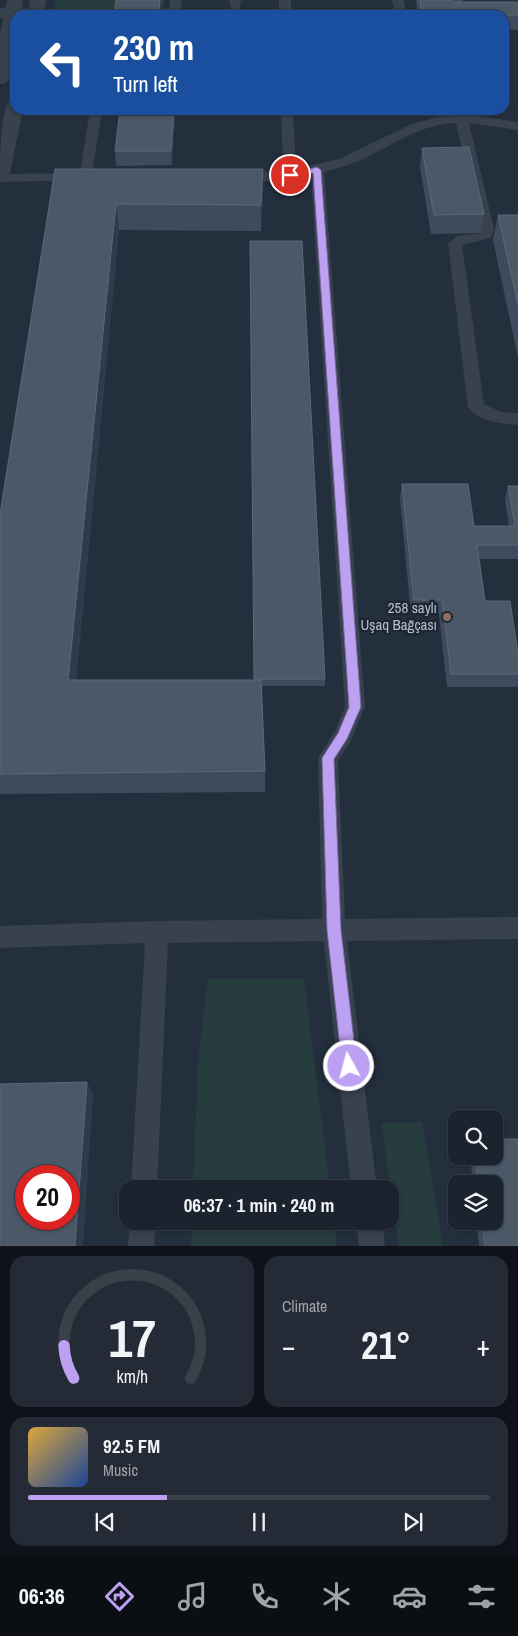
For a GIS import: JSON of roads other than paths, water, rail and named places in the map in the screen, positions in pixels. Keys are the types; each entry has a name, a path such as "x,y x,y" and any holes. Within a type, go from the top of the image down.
{"street":[{"path":"0,79 9,9 36,9"},
{"path":"0,173 13,115"}],"lane":[{"path":"0,178 91,177 96,115"},
{"path":"287,115 290,175"},
{"path":"223,177 290,175 317,170 345,161 425,116 504,122 518,126"},
{"path":"462,120 487,229 486,235 461,239 455,243 476,407 498,418 518,419"},
{"path":"317,170 355,707 343,736 328,758 334,930 363,1180"},
{"path":"0,937 157,932 518,928"},
{"path":"144,1180 157,932"},
{"path":"142,1246 143,1230"},
{"path":"369,1230 372,1246"}],"place":[{"name":"258 saylı Uşaq Bağçası","path":"447,617"}]}
